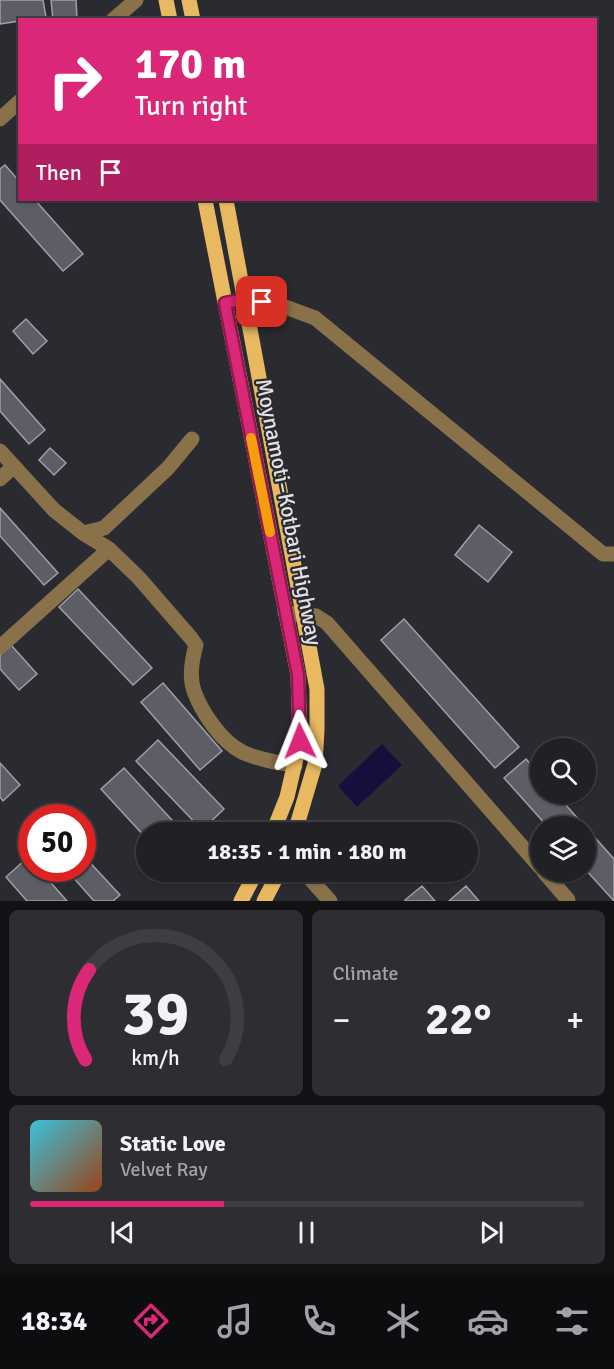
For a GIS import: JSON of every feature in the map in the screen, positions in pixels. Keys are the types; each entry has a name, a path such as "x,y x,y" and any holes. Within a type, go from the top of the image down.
{"main road":[{"path":"166,0 170,18"},
{"path":"189,0 193,18"},
{"name":"Moynamoti–Kotbari Highway","path":"205,201 298,675 300,741 295,766 277,822"},
{"name":"Moynamoti–Kotbari Highway","path":"226,201 317,689 315,764 298,822"},
{"path":"241,901 251,882"},
{"path":"264,901 274,882"}],"street":[{"path":"115,18 136,0"},
{"path":"0,118 18,103"},
{"path":"225,303 245,299 280,305 315,318 603,554 614,554"},
{"path":"83,533 104,528 168,468 192,439"},
{"path":"0,451 54,510 83,533 109,549 139,578 196,645 192,663 193,689 205,713 227,742 255,757 295,766"},
{"path":"0,479 13,466"},
{"path":"0,647 109,549"},
{"path":"285,613 316,616 327,623 530,856"},
{"path":"313,882 330,901"},
{"path":"553,882 568,900"}],"shaded area":[{"path":"382,744 402,765 357,807 338,786"}],"building":[{"path":"0,0 43,0 46,17 18,18 18,21 0,24"},
{"path":"51,0 76,0 77,18 53,18"},
{"path":"5,165 18,180 18,201 36,201 83,254 63,271 0,200 0,169"},
{"path":"26,319 47,341 33,354 13,331"},
{"path":"0,379 45,430 29,444 0,411"},
{"path":"50,448 66,463 54,475 39,460"},
{"path":"0,508 58,573 44,585 0,536"},
{"path":"479,525 512,552 488,582 455,555"},
{"path":"78,589 152,668 133,685 59,607"},
{"path":"404,619 519,747 495,768 381,640"},
{"path":"11,645 37,674 19,690 0,669 0,655"},
{"path":"163,683 222,751 200,770 141,702"},
{"path":"158,740 224,809 210,822 194,822 136,761"},
{"path":"526,759 530,764 530,804 565,804 576,816 538,816 504,778"},
{"path":"0,763 20,785 3,801 0,797"},
{"path":"124,768 174,822 136,822 136,827 101,789"},
{"path":"596,839 614,859 614,901 596,881"},
{"path":"18,866 18,882 50,882 67,901 27,901 6,877"},
{"path":"96,869 120,895 113,901 94,901 77,882 96,882"},
{"path":"422,886 435,901 405,901 405,900"},
{"path":"466,886 479,901 449,901"}],"slow traffic":[{"path":"251,438 270,532"}],"route":[{"path":"262,302 245,299 225,303 298,675 300,741"}]}
